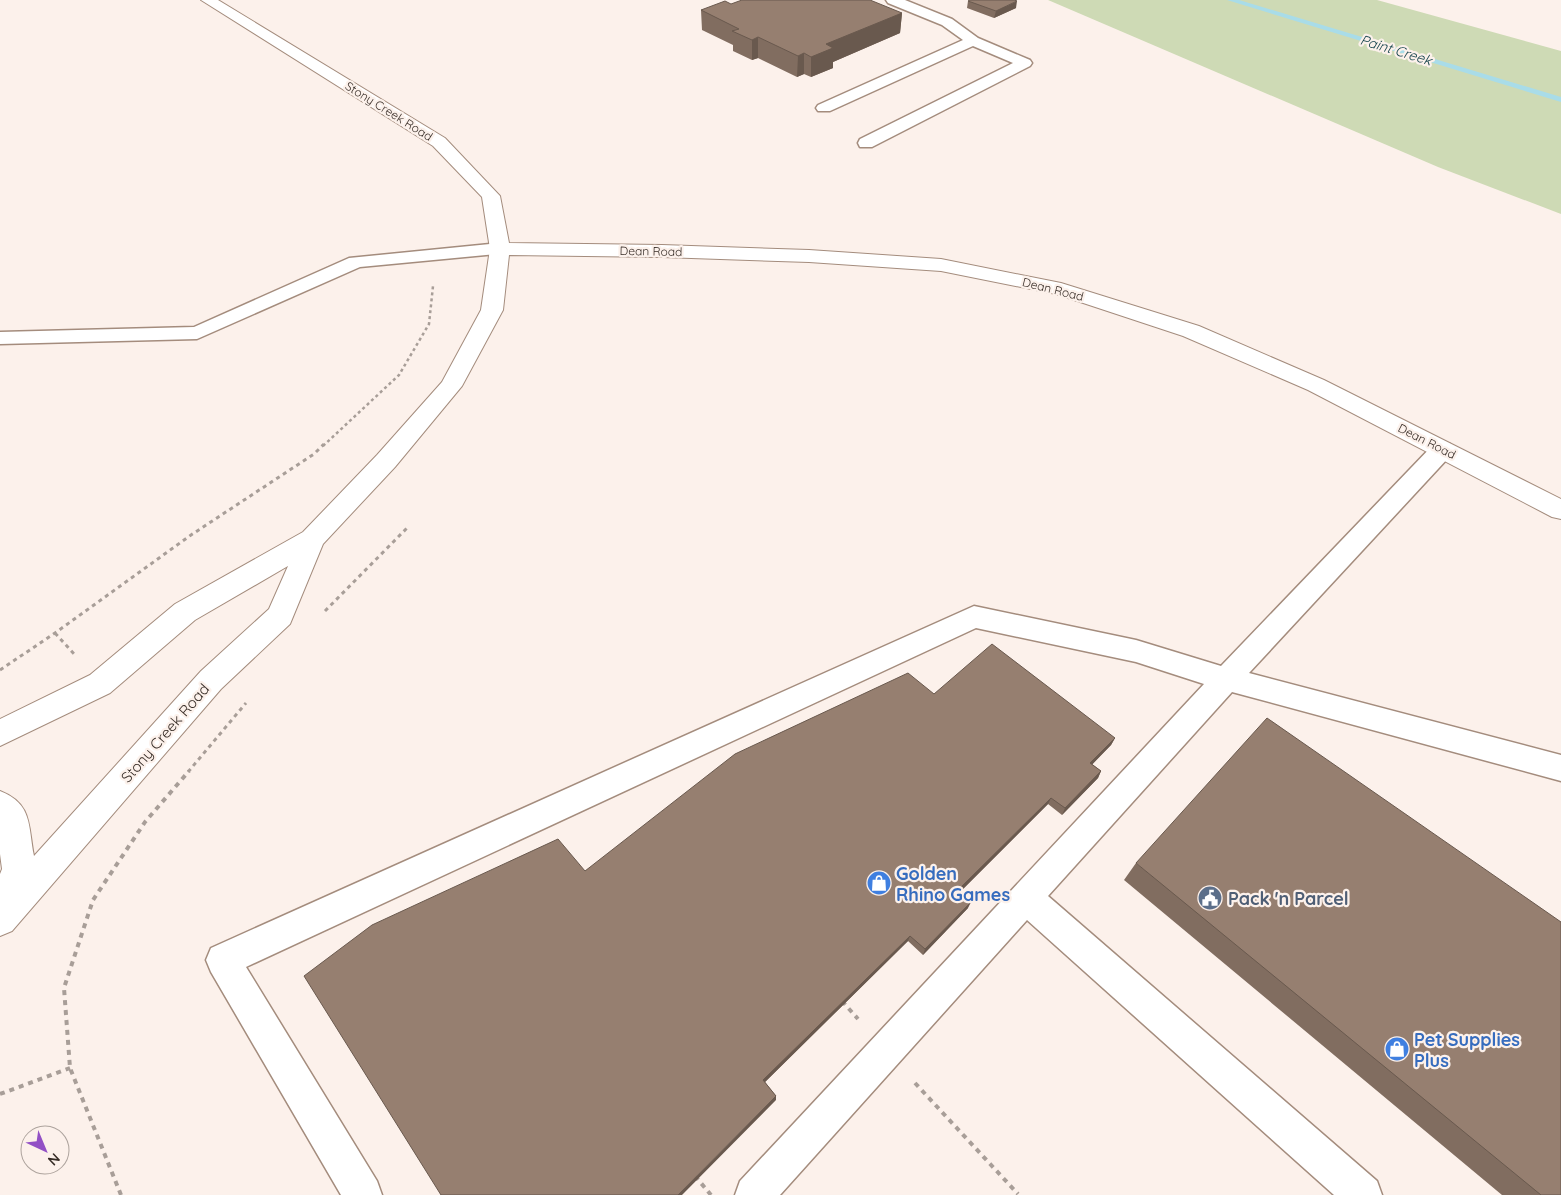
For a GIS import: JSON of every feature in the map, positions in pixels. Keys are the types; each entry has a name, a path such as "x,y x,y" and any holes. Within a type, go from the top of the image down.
{"main road":[{"name":"Stony Creek Road","path":"0,733 100,684 185,612 312,538 386,461 451,386 492,310 500,249 491,196 439,142 208,0"},
{"name":"Dean Road","path":"500,249 705,252 922,263 1060,289 1191,331 1316,385 1561,510"},
{"name":"Stony Creek Road","path":"0,919 211,680 280,616 312,538"},
{"path":"0,806 10,814 20,869 0,914"}],"lane":[{"path":"866,143 1025,63 973,41 947,22 893,0"},
{"path":"824,108 973,41"},
{"path":"0,338 197,333 356,262 500,249"},
{"path":"754,1195 1226,679 1442,450"},
{"path":"363,1195 223,960 974,617 1136,651 1226,679 1561,768"},
{"path":"1026,898 1363,1195"}],"path":[{"path":"0,670 55,634 191,535 314,454 399,375 429,324 434,281"},
{"path":"324,612 407,528"},
{"path":"55,634 78,658"},
{"path":"121,1195 70,1068 64,988 93,900 145,822 252,697"},
{"path":"0,1094 70,1068"},
{"path":"919,1087 1018,1194"},
{"path":"692,1172 711,1195"}],"green space":[{"path":"1048,0 1377,0 1561,51 1561,214 1438,167"}],"building":[{"path":"742,0 870,0 902,13 826,44 833,48 811,57 804,53 798,56 758,37 752,40 732,31 739,29 701,10 725,1 731,4"},
{"path":"968,1 1017,1 996,11"},
{"path":"992,644 1115,738 1090,763 1101,771 1065,808 1051,798 958,890 971,902 925,949 910,936 763,1080 776,1096 678,1195 441,1195 304,976 372,925 558,839 585,871 735,754 908,673 934,694"},
{"path":"1267,718 1561,922 1561,1195 1541,1195 1136,863"}],"waterway":[{"name":"Paint Creek","path":"1231,0 1561,100"}],"place":[{"name":"Golden Rhino Games","path":"879,883"},
{"name":"Pack 'n Parcel","path":"1210,898"},
{"name":"Pet Supplies Plus","path":"1397,1049"}]}
